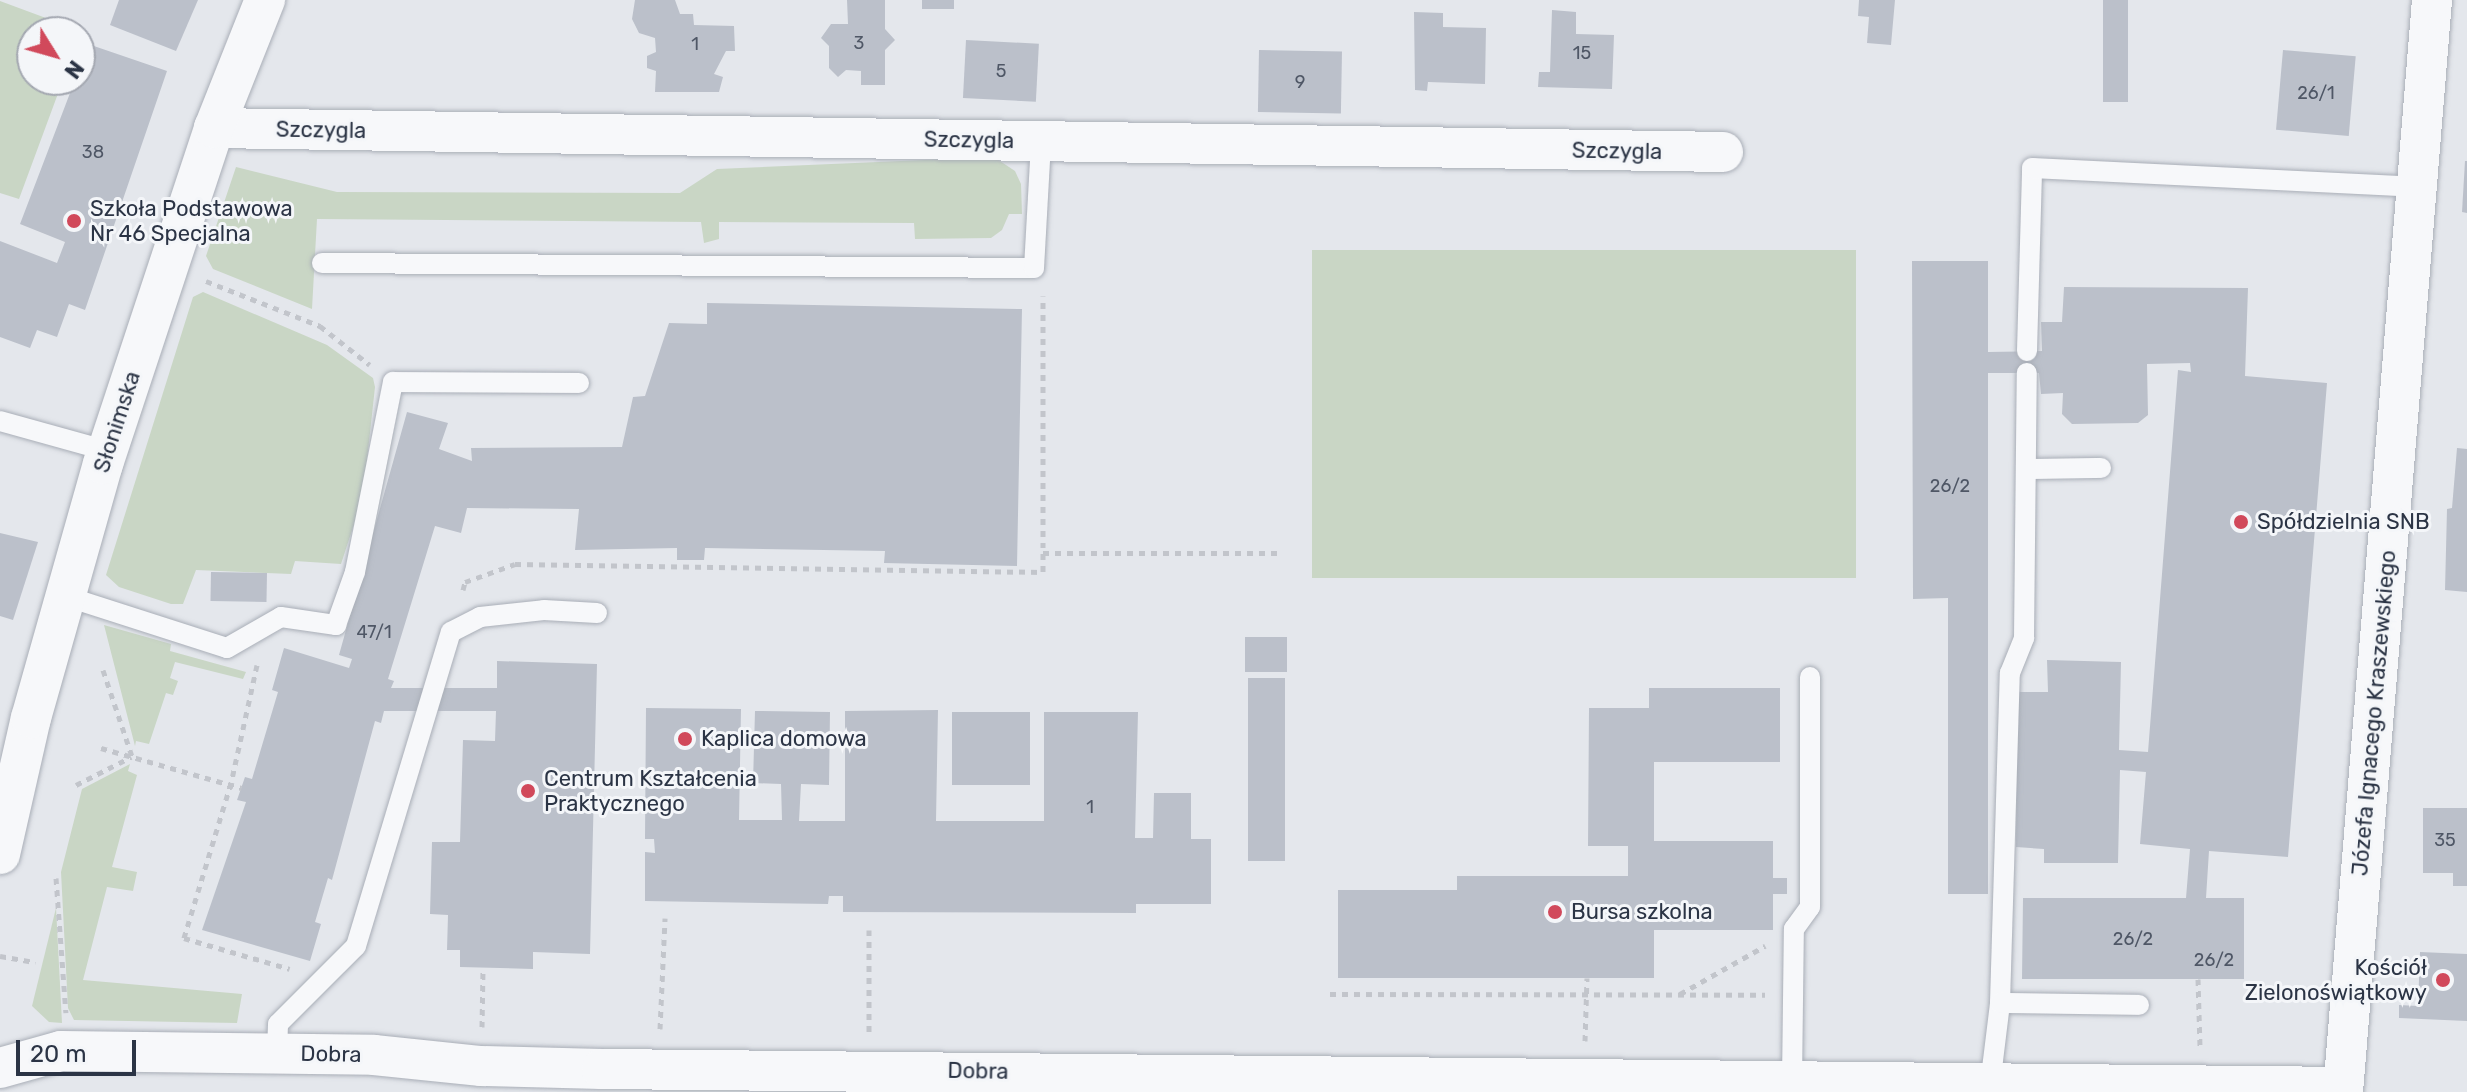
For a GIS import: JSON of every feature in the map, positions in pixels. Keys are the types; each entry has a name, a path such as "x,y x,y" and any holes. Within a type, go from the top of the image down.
{"street":[{"name":"Słonimska","path":"0,854 65,596 108,451 214,128 265,0"},
{"name":"Józefa Ignacego Kraszewskiego","path":"2343,1090 2432,0"},
{"name":"Szczygla","path":"214,128 1723,152"},
{"name":"Dobra","path":"0,1068 61,1051 277,1053 374,1055 481,1066 870,1070 981,1082 1520,1084 1593,1078 2343,1090"}],"lane":[{"path":"322,263 1034,268 1041,141"},
{"path":"2027,351 2032,168 2415,187"},
{"path":"1990,1085 2000,1003 2010,673 2024,638 2027,373"},
{"path":"65,596 227,648 281,617 341,626 355,572 393,382 579,383"},
{"path":"0,421 108,451"},
{"path":"2026,469 2101,468"},
{"path":"277,1053 278,1024 356,946 451,632 480,617 544,610 597,613"},
{"path":"1792,1082 1794,929 1810,907 1810,677"},
{"path":"2000,1003 2139,1005"}],"path":[{"path":"451,632 465,582 515,564 1043,572 1043,289 1034,268"},
{"path":"194,276 320,326 393,382"},
{"path":"1043,553 1282,553"},
{"path":"254,632 258,675 231,783 184,938 324,979"},
{"path":"103,670 132,756"},
{"path":"101,748 241,788"},
{"path":"76,785 132,756"},
{"path":"56,878 66,1022"},
{"path":"665,918 660,1043 674,1041 678,1069"},
{"path":"1679,995 1794,929"},
{"path":"869,930 870,1070"},
{"path":"0,956 35,962"},
{"path":"482,1027 483,968"},
{"path":"1587,978 1584,1051 1593,1051 1593,1078"},
{"path":"2198,979 2200,1087"},
{"path":"1330,994 1793,995"}],"green space":[{"path":"0,1 40,16 16,16 16,96 57,96 19,199 0,193"},
{"path":"994,157 1015,171 1021,184 1022,214 1009,214 1002,230 991,238 915,239 914,223 719,222 719,239 704,243 701,222 317,219 312,309 213,269 206,256 236,167 337,192 680,193 717,169"},
{"path":"1312,250 1856,250 1856,578 1312,578"},
{"path":"203,292 327,345 373,378 375,387 363,497 341,564 295,561 291,574 196,570 183,604 171,604 119,587 106,575 193,297"},
{"path":"104,625 171,644 170,651 246,672 243,679 175,662 170,678 178,681 173,695 166,693 149,744 136,741 135,746"},
{"path":"130,764 128,771 137,775 112,867 137,872 133,891 107,887 83,980 242,994 237,1023 74,1020 68,1008 61,872 82,789"},
{"path":"56,908 62,1023 49,1022 32,1006"}],"building":[{"path":"119,0 198,0 176,51 110,25"},
{"path":"635,0 675,0 680,14 693,14 694,25 734,26 735,51 726,51 714,74 723,77 719,92 655,92 656,71 647,68 647,56 656,52 655,38 639,33 632,19"},
{"path":"847,0 885,0 885,29 895,40 885,50 885,85 861,85 861,71 846,70 838,77 829,68 829,46 821,38 831,24 848,24"},
{"path":"922,0 954,0 954,9 922,9"},
{"path":"1859,0 1895,0 1891,45 1867,43 1869,17 1858,16"},
{"path":"2103,0 2128,0 2128,102 2103,102"},
{"path":"1552,10 1576,12 1576,34 1614,35 1612,89 1538,87 1539,72 1550,72"},
{"path":"1414,12 1443,13 1443,27 1486,28 1485,84 1428,82 1427,91 1415,90"},
{"path":"966,40 1039,44 1036,102 963,98"},
{"path":"96,47 167,71 85,310 69,304 57,337 37,330 30,348 0,337 0,241 57,263 65,242 20,224 69,96 96,96"},
{"path":"1259,50 1342,51 1341,113 1258,112"},
{"path":"2283,50 2356,56 2349,136 2276,130"},
{"path":"2467,161 2467,213 2462,212"},
{"name":"Spółdzielnia SNB","path":"1912,261 1988,261 1988,352 2042,351 2041,322 2062,322 2064,287 2248,288 2245,376 2327,383 2288,857 2209,851 2206,898 2244,898 2244,979 2022,979 2023,898 2186,898 2190,849 2140,844 2146,772 2120,770 2118,863 2044,863 2044,849 2016,847 2017,692 2048,692 2047,660 2121,662 2119,750 2148,752 2178,370 2191,372 2190,363 2147,364 2148,415 2138,423 2072,424 2062,414 2063,393 2041,394 2039,373 1988,373 1988,894 1948,894 1948,598 1913,599"},
{"path":"707,303 1022,309 1017,566 884,563 885,551 705,548 704,560 677,560 677,548 575,550 579,509 467,508 461,533 435,526 388,679 394,681 391,688 497,688 497,661 597,664 590,954 533,952 533,969 460,967 460,950 447,950 448,915 430,914 432,842 460,842 463,740 495,741 496,711 384,711 381,723 375,721 332,880 328,878 315,922 321,924 310,961 202,930 246,802 237,800 245,777 252,779 278,692 272,690 284,648 349,668 352,659 339,655 407,412 448,423 439,449 472,461 471,448 622,447 633,397 645,396 669,323 707,324"},
{"path":"2457,448 2467,449 2467,592 2445,590 2447,509 2452,508"},
{"path":"0,533 38,542 13,620 0,616"},
{"path":"211,572 267,573 266,602 210,601"},
{"path":"1245,637 1287,637 1287,672 1245,672"},
{"path":"1248,678 1285,678 1285,861 1248,861"},
{"name":"Bursa szkolna","path":"1649,688 1780,688 1780,762 1654,762 1654,841 1773,841 1773,878 1787,878 1787,894 1773,894 1773,930 1654,930 1654,978 1338,978 1338,890 1457,890 1457,876 1628,876 1628,846 1588,846 1589,708 1649,708"},
{"path":"646,708 741,709 739,820 782,820 781,784 753,783 755,711 830,712 829,785 801,784 799,821 845,821 845,711 938,710 936,821 1044,821 1044,712 1138,712 1135,838 1153,838 1154,793 1191,793 1191,839 1211,839 1211,904 1136,904 1136,913 843,912 843,896 829,896 828,904 645,901 645,852 655,853 654,839 645,839"},
{"path":"952,712 1030,712 1030,785 952,785"},
{"path":"2423,808 2467,808 2467,886 2453,886 2453,873 2423,873"},
{"name":"Kościół Zielonoświątkowy","path":"2420,952 2467,954 2467,1021 2399,1018 2399,1005 2418,1006"}],"place":[{"name":"Szkoła Podstawowa Nr 46 Specjalna","path":"74,221"},
{"name":"Spółdzielnia SNB","path":"2241,522"},
{"name":"Kaplica domowa","path":"685,739"},
{"name":"Centrum Kształcenia Praktycznego","path":"528,791"},
{"name":"Bursa szkolna","path":"1555,912"},
{"name":"Kościół Zielonoświątkowy","path":"2443,980"}]}
